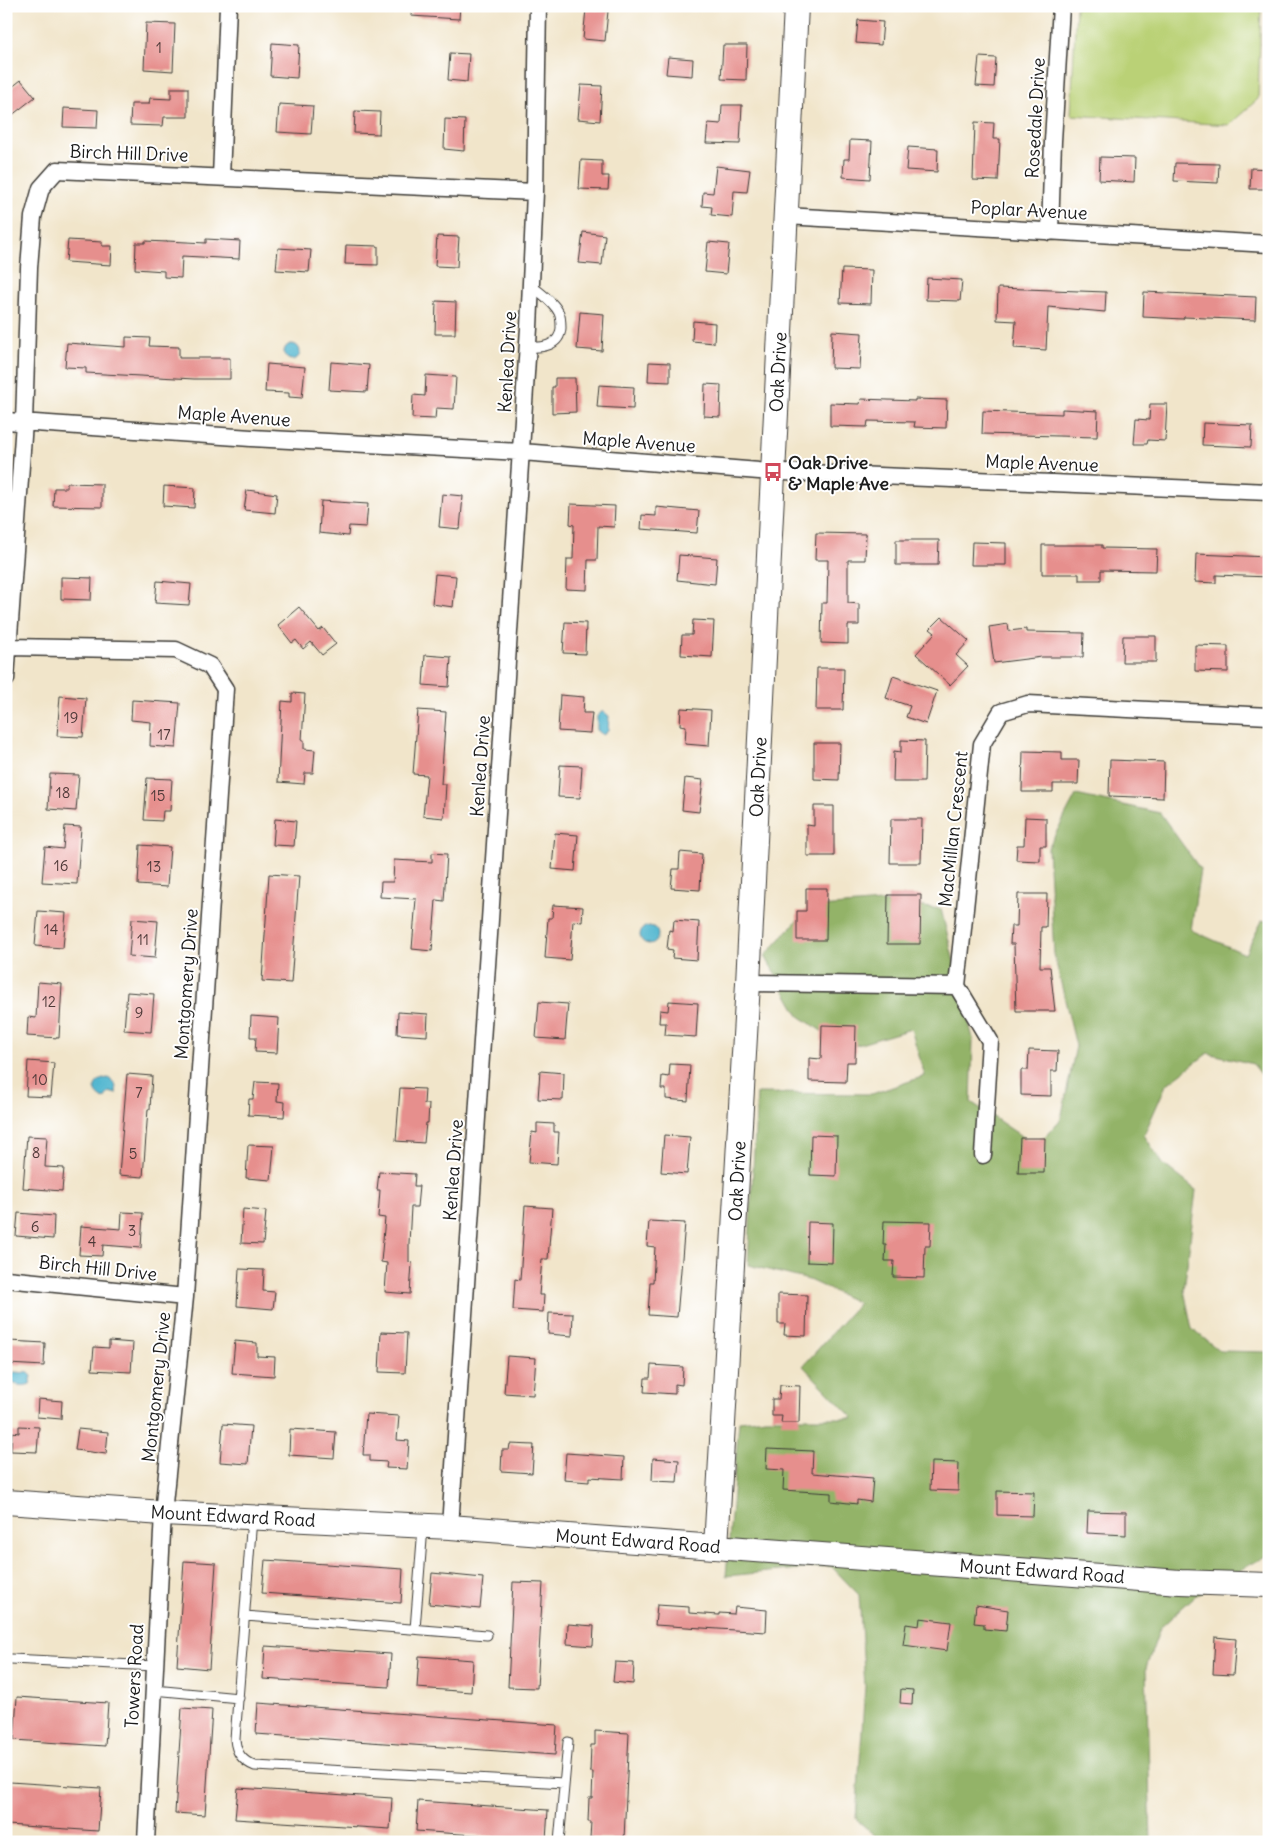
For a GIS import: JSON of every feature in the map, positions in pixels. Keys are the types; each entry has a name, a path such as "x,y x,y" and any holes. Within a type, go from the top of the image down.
{"street":[{"path":"221,177 228,6"},
{"name":"Kenlea Drive","path":"450,1527 522,452 535,192 538,6"},
{"name":"Oak Drive","path":"716,1547 748,984 796,6"},
{"name":"Rosedale Drive","path":"1050,232 1061,6"},
{"name":"Birch Hill Drive","path":"6,678 24,422 30,251 33,217 41,188 57,170 535,192"},
{"name":"Poplar Avenue","path":"786,216 1269,244"},
{"name":"Maple Avenue","path":"6,421 251,438 522,452 773,472 1269,492"},
{"name":"Montgomery Drive","path":"8,647 176,650 210,666 225,689 185,1297 163,1513"},
{"name":"MacMillan Crescent","path":"958,986 982,744 1001,712 1028,704 1269,716"},
{"path":"748,984 958,986 990,1041 983,1155"},
{"name":"Birch Hill Drive","path":"6,1279 185,1297"},
{"name":"Mount Edward Road","path":"6,1502 163,1513 450,1527 1180,1582 1269,1585"},
{"name":"Towers Road","path":"146,1842 163,1513"}],"lane":[{"path":"528,348 539,348 552,344 560,336 561,326 560,313 531,284"},
{"path":"252,1518 236,1747 242,1759 255,1766 564,1783"},
{"path":"415,1629 423,1526"},
{"path":"245,1616 487,1635"},
{"path":"11,1659 155,1666"},
{"path":"154,1690 239,1698"},
{"path":"559,1842 568,1742"}],"green space":[{"path":"1076,6 1261,6 1258,99 1229,125 1071,115"},
{"path":"1076,795 1160,813 1200,869 1191,930 1245,954 1262,921 1269,920 1269,1084 1253,1064 1208,1053 1166,1085 1144,1135 1163,1164 1196,1190 1184,1290 1192,1329 1220,1351 1269,1352 1269,1554 1195,1596 1160,1628 1146,1668 1151,1842 882,1842 856,1819 865,1686 859,1595 831,1566 726,1576 739,1421 766,1418 853,1418 803,1366 859,1303 809,1280 748,1265 757,1093 872,1094 925,1076 911,1029 847,1048 799,1016 765,956 808,908 881,902 941,909 973,1039 971,1102 1036,1146 1061,1119 1076,1046 1054,954 1048,848"}],"water":[{"path":"289,344 295,344 300,349 298,358 289,360 284,355 284,349"},
{"path":"603,711 609,716 608,731 603,735 597,730 597,716"},
{"path":"645,926 653,926 658,931 656,942 645,944 640,939 640,931"},
{"path":"108,1078 115,1084 116,1094 109,1092 104,1099 97,1093 95,1087 99,1081"},
{"path":"14,1372 29,1373 32,1376 30,1384 19,1385 9,1381 8,1377"}],"building":[{"path":"412,6 460,6 459,19 411,16"},
{"path":"586,9 608,11 605,41 583,39"},
{"path":"858,20 883,22 881,45 856,43"},
{"path":"146,23 175,24 173,71 144,69"},
{"path":"272,43 299,45 297,78 270,76"},
{"path":"723,45 747,45 746,80 721,79"},
{"path":"450,53 469,54 467,82 448,80"},
{"path":"668,57 693,59 692,76 666,74"},
{"path":"979,57 996,58 994,87 976,86"},
{"path":"21,80 35,97 6,120 6,92"},
{"path":"581,85 602,86 600,121 578,119"},
{"path":"171,88 188,88 188,117 164,117 163,126 130,125 131,104 149,104 150,98 171,99"},
{"path":"279,104 313,106 311,134 277,132"},
{"path":"722,105 742,105 740,144 706,143 708,123 721,124"},
{"path":"64,108 98,110 97,128 63,127"},
{"path":"355,111 380,112 379,134 354,133"},
{"path":"445,119 465,120 464,151 444,149"},
{"path":"975,122 994,123 993,139 1000,139 998,181 973,180"},
{"path":"850,140 872,141 870,179 843,177 844,159 849,159"},
{"path":"908,147 938,149 937,172 906,170"},
{"path":"1100,157 1135,158 1134,182 1099,180"},
{"path":"581,160 602,161 602,176 609,176 608,190 579,189"},
{"path":"1175,163 1219,164 1218,183 1174,181"},
{"path":"716,166 750,170 747,192 734,191 732,217 711,215 712,207 702,206 703,192 713,193"},
{"path":"1251,168 1269,169 1269,189 1250,189"},
{"path":"583,232 605,235 602,265 579,263"},
{"path":"437,236 459,237 457,267 435,266"},
{"path":"206,239 240,241 239,259 182,256 181,278 164,277 164,271 135,269 136,243 167,241 206,243"},
{"path":"68,240 102,242 102,246 112,246 111,265 66,262"},
{"path":"708,242 729,244 726,274 705,272"},
{"path":"346,245 378,246 378,265 345,264"},
{"path":"278,248 311,250 309,272 276,270"},
{"path":"842,269 872,270 871,304 840,303"},
{"path":"927,278 962,280 960,301 926,300"},
{"path":"998,288 1106,292 1105,312 1048,307 1046,350 1014,348 1016,321 997,320"},
{"path":"1144,292 1256,297 1255,320 1143,317"},
{"path":"436,301 456,302 455,334 435,334"},
{"path":"580,312 604,314 602,351 577,349"},
{"path":"693,321 715,323 714,343 692,341"},
{"path":"832,331 862,333 860,369 831,368"},
{"path":"126,337 150,338 149,346 179,347 179,358 230,358 230,379 86,373 86,368 65,367 67,343 126,347"},
{"path":"331,362 369,365 367,392 329,390"},
{"path":"649,362 670,363 670,382 648,381"},
{"path":"267,364 305,367 302,398 289,397 289,393 265,392"},
{"path":"426,375 456,377 454,409 436,408 435,419 412,418 413,395 425,396"},
{"path":"555,378 575,378 576,412 552,413 552,387 555,387"},
{"path":"705,384 721,385 720,417 704,416"},
{"path":"599,385 634,387 633,409 597,407"},
{"path":"861,399 947,400 946,428 914,427 915,422 868,421 867,427 830,426 830,403 860,404"},
{"path":"1150,404 1167,404 1165,441 1148,440 1147,444 1134,444 1136,419 1149,420"},
{"path":"1062,409 1098,411 1097,437 982,434 983,411 1062,414"},
{"path":"1203,423 1252,425 1251,447 1202,445"},
{"path":"67,483 102,484 102,507 53,506 54,488 67,488"},
{"path":"164,486 195,488 194,508 163,506"},
{"path":"247,490 277,494 275,513 244,510"},
{"path":"442,494 463,496 460,529 439,527"},
{"path":"321,501 368,504 366,527 349,526 348,536 319,533"},
{"path":"571,504 615,506 614,527 598,526 597,560 588,560 587,590 566,589 567,559 573,559 574,525 570,524"},
{"path":"656,507 699,511 697,533 641,529 642,515 656,516"},
{"path":"816,533 866,534 865,560 848,560 848,603 859,604 859,625 848,625 848,644 821,643 822,603 827,603 828,560 815,560"},
{"path":"896,540 939,540 938,565 896,565"},
{"path":"972,542 1006,543 1006,565 971,565"},
{"path":"1042,545 1102,545 1102,548 1157,549 1156,571 1101,570 1101,580 1079,580 1079,574 1042,574"},
{"path":"1196,554 1269,557 1269,577 1216,575 1216,583 1195,582"},
{"path":"679,555 717,558 715,584 677,580"},
{"path":"435,574 456,576 453,607 432,604"},
{"path":"61,577 92,578 91,600 61,599"},
{"path":"157,581 191,584 189,605 155,603"},
{"path":"299,607 319,631 323,628 336,644 322,655 311,642 303,649 296,640 292,643 278,625"},
{"path":"942,617 969,641 956,655 968,666 950,685 916,654 935,633 930,629"},
{"path":"693,620 714,621 712,657 681,655 682,635 692,635"},
{"path":"565,622 586,623 585,654 563,653"},
{"path":"1008,624 1009,631 1026,629 1026,632 1084,633 1083,657 1042,657 994,663 989,627"},
{"path":"1123,636 1156,636 1156,662 1122,662"},
{"path":"1195,645 1228,646 1228,672 1195,671"},
{"path":"425,655 451,657 449,687 423,685"},
{"path":"817,668 844,668 843,710 816,710"},
{"path":"893,676 937,691 926,724 906,717 910,706 886,698"},
{"path":"292,693 305,694 302,740 304,740 304,749 315,750 313,773 305,773 304,784 278,782 282,701 292,702"},
{"path":"560,695 584,697 583,713 592,713 590,733 558,731"},
{"path":"60,696 86,698 83,737 57,736"},
{"path":"132,700 180,703 176,748 150,746 151,722 131,720"},
{"path":"681,708 711,710 709,746 685,744 686,726 680,725"},
{"path":"418,710 446,712 441,784 446,784 444,818 423,816 427,775 413,774"},
{"path":"901,740 925,741 924,782 893,782 894,751 901,752"},
{"path":"814,743 840,743 839,780 814,779"},
{"path":"1023,751 1062,752 1062,760 1079,760 1078,784 1053,784 1053,792 1022,792"},
{"path":"1110,760 1164,762 1163,798 1109,796"},
{"path":"560,765 582,766 580,798 558,797"},
{"path":"50,774 79,775 76,811 48,809"},
{"path":"147,778 172,779 170,811 163,811 162,821 144,820"},
{"path":"685,778 703,780 699,812 682,810"},
{"path":"814,806 834,806 834,856 807,856 807,825 814,826"},
{"path":"1025,817 1046,818 1046,846 1040,846 1040,861 1016,860 1017,845 1024,845"},
{"path":"275,819 296,821 294,846 273,845"},
{"path":"891,819 922,819 921,863 890,863"},
{"path":"65,826 81,827 77,884 42,882 45,847 63,849"},
{"path":"555,833 578,835 575,871 552,869"},
{"path":"140,845 170,847 167,887 138,885"},
{"path":"680,852 702,854 700,890 671,888 673,869 679,869"},
{"path":"432,853 447,854 444,901 436,900 432,951 412,949 416,899 380,897 381,882 393,882 394,860 432,862"},
{"path":"269,874 299,876 291,983 262,981"},
{"path":"806,888 827,888 826,940 797,940 797,911 806,911"},
{"path":"1018,894 1047,894 1046,927 1041,927 1040,967 1050,967 1055,1011 1016,1011 1014,944 1010,944 1011,926 1017,926"},
{"path":"888,895 921,895 920,944 887,944"},
{"path":"553,905 583,907 582,922 573,921 570,960 545,958 548,918 552,918"},
{"path":"38,911 66,913 63,948 35,946"},
{"path":"132,919 158,921 155,958 129,956"},
{"path":"674,920 699,922 697,960 672,958 673,950 667,949 669,930 673,931"},
{"path":"38,982 62,984 59,1038 27,1036 28,1017 36,1018"},
{"path":"127,992 154,994 151,1032 124,1030"},
{"path":"669,1001 698,1003 696,1037 665,1035 666,1023 659,1023 660,1010 668,1011"},
{"path":"539,1002 568,1004 565,1040 536,1038"},
{"path":"398,1012 428,1014 427,1036 397,1034"},
{"path":"251,1016 279,1018 277,1053 255,1052 256,1037 250,1037"},
{"path":"822,1025 856,1026 855,1062 847,1062 846,1082 809,1081 809,1058 821,1059"},
{"path":"1029,1050 1058,1051 1057,1071 1051,1071 1051,1096 1021,1095 1021,1070 1028,1070"},
{"path":"28,1061 54,1063 51,1097 26,1096"},
{"path":"670,1064 690,1065 688,1101 666,1099 666,1089 661,1089 662,1076 669,1077"},
{"path":"540,1071 564,1073 563,1100 538,1099"},
{"path":"127,1074 152,1076 143,1177 119,1175"},
{"path":"255,1082 278,1083 277,1101 285,1102 284,1117 248,1115 249,1099 253,1099"},
{"path":"400,1088 425,1089 424,1104 429,1104 424,1143 396,1141"},
{"path":"537,1123 554,1124 554,1132 559,1132 557,1164 529,1162 532,1132 537,1133"},
{"path":"664,1135 690,1137 687,1174 661,1172"},
{"path":"811,1135 837,1136 836,1176 810,1175"},
{"path":"27,1136 47,1137 45,1167 64,1168 62,1191 23,1188"},
{"path":"1020,1138 1045,1138 1044,1173 1018,1173"},
{"path":"248,1145 274,1146 271,1180 246,1178"},
{"path":"379,1172 415,1174 414,1186 419,1186 417,1207 411,1207 409,1262 412,1263 410,1294 385,1292 387,1263 381,1262 385,1218 378,1217 380,1190 377,1190"},
{"path":"525,1206 552,1208 548,1259 542,1259 539,1295 544,1295 543,1312 513,1310 515,1279 520,1280"},
{"path":"243,1209 266,1211 263,1244 241,1243"},
{"path":"122,1212 143,1213 141,1248 103,1245 102,1256 79,1255 81,1226 121,1229"},
{"path":"18,1213 54,1216 53,1239 16,1236"},
{"path":"649,1221 685,1223 677,1317 648,1315 650,1282 653,1282 655,1247 647,1246"},
{"path":"884,1221 931,1222 930,1246 925,1246 924,1278 893,1277 894,1261 885,1261 886,1245 883,1245"},
{"path":"808,1222 833,1223 832,1263 807,1262"},
{"path":"239,1269 264,1270 263,1291 275,1292 273,1309 237,1306"},
{"path":"778,1294 807,1295 806,1336 784,1335 785,1324 778,1324"},
{"path":"549,1313 573,1314 572,1336 548,1334"},
{"path":"381,1332 407,1333 405,1373 379,1372"},
{"path":"9,1341 45,1343 44,1366 8,1364"},
{"path":"109,1341 133,1343 131,1372 92,1370 94,1347 109,1348"},
{"path":"235,1341 257,1343 257,1356 275,1357 274,1376 232,1373"},
{"path":"507,1356 536,1358 533,1395 504,1393"},
{"path":"651,1365 683,1367 682,1385 675,1384 675,1394 644,1392 645,1378 650,1378"},
{"path":"780,1385 800,1386 799,1423 781,1423 782,1416 772,1416 772,1399 779,1399"},
{"path":"38,1399 62,1401 61,1419 37,1417"},
{"path":"366,1414 399,1416 397,1440 409,1441 407,1469 386,1468 387,1462 370,1461 370,1455 363,1455"},
{"path":"223,1424 251,1426 248,1464 220,1462"},
{"path":"19,1426 39,1427 37,1452 11,1451 12,1432 19,1433"},
{"path":"78,1429 108,1432 106,1454 75,1450"},
{"path":"290,1429 336,1432 334,1458 289,1455"},
{"path":"510,1444 534,1445 532,1473 501,1471 502,1450 509,1450"},
{"path":"767,1449 813,1451 812,1473 873,1478 871,1502 857,1500 857,1504 831,1501 831,1493 783,1490 784,1470 766,1469"},
{"path":"566,1453 624,1457 623,1479 589,1477 589,1482 564,1480"},
{"path":"653,1458 679,1460 677,1482 652,1481"},
{"path":"931,1462 959,1463 958,1491 930,1490"},
{"path":"997,1491 1034,1492 1033,1516 997,1515"},
{"path":"1088,1511 1126,1512 1126,1535 1087,1533"},
{"path":"265,1560 403,1569 401,1603 262,1593"},
{"path":"184,1561 216,1563 209,1669 177,1666"},
{"path":"432,1573 483,1578 480,1609 429,1604"},
{"path":"513,1582 543,1583 537,1688 508,1687"},
{"path":"657,1605 689,1607 689,1613 719,1615 719,1613 734,1614 735,1607 767,1610 766,1632 655,1625"},
{"path":"976,1605 1008,1610 1006,1631 984,1629 984,1624 974,1623"},
{"path":"920,1618 951,1622 947,1651 903,1645 906,1624 919,1626"},
{"path":"568,1624 594,1626 593,1646 567,1644"},
{"path":"1215,1637 1236,1639 1233,1675 1213,1674"},
{"path":"265,1646 391,1654 389,1687 263,1679"},
{"path":"419,1656 473,1660 471,1692 417,1688"},
{"path":"615,1662 634,1663 633,1684 613,1682"},
{"path":"901,1689 913,1690 912,1704 900,1703"},
{"path":"17,1697 108,1703 105,1746 14,1740"},
{"path":"258,1703 557,1725 555,1755 256,1734"},
{"path":"182,1708 212,1710 205,1815 175,1813"},
{"path":"595,1731 629,1733 624,1839 590,1838 591,1822 588,1822 589,1798 592,1798 593,1772 590,1772 591,1745 595,1745"},
{"path":"10,1782 101,1788 98,1831 7,1825"},
{"path":"238,1788 392,1798 390,1829 235,1819"},
{"path":"418,1801 548,1810 546,1840 416,1831"}],"place":[{"name":"Oak Drive & Maple Ave","path":"773,472"}]}
